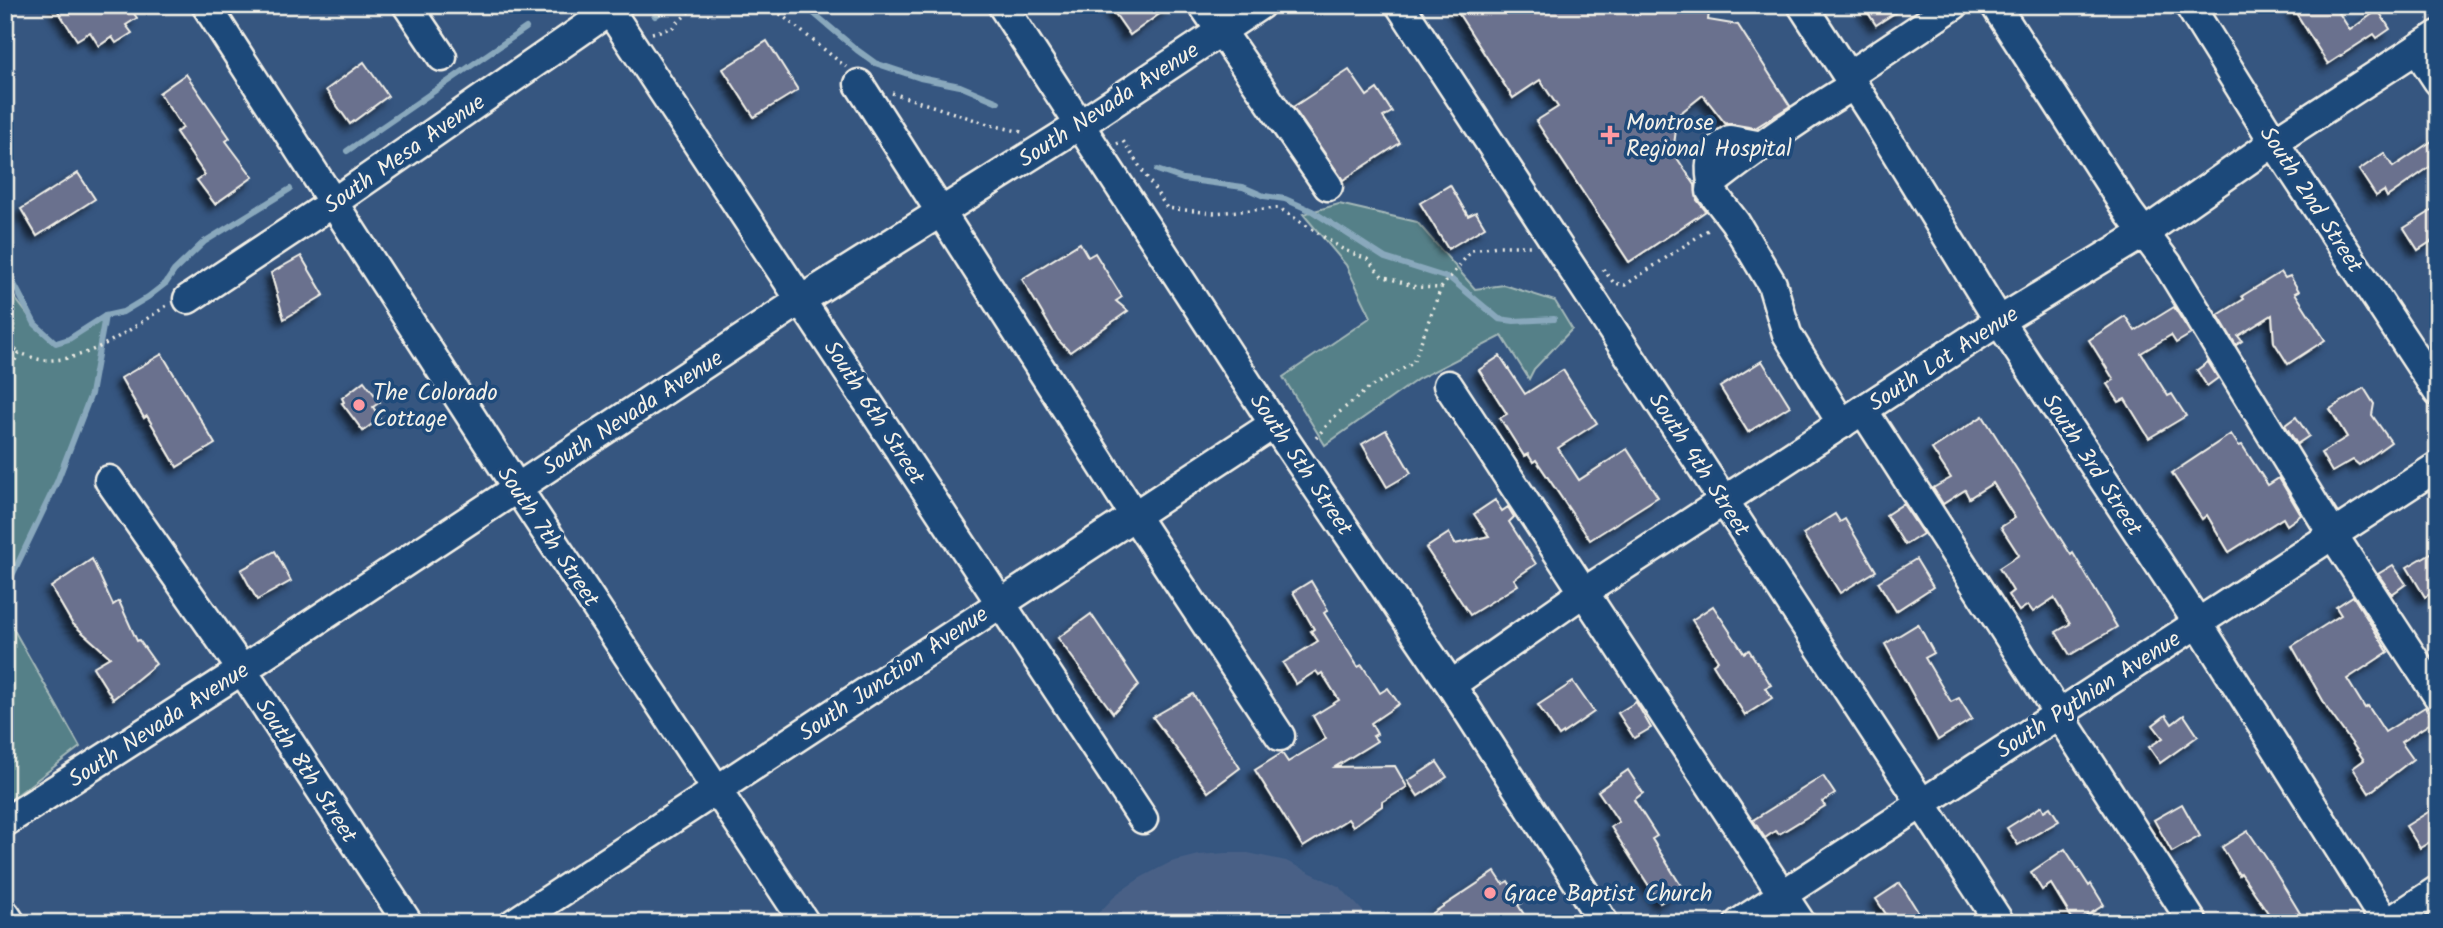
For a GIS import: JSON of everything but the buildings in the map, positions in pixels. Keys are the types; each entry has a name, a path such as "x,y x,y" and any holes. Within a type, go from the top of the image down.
{"street":[{"name":"South 7th Street","path":"206,5 517,488 805,923"},
{"path":"407,5 442,57"},
{"name":"South 5th Street","path":"1002,5 1274,424 1451,685 1604,923"},
{"path":"1203,5 1328,186"},
{"name":"South Nevada Avenue","path":"5,822 242,670 801,300 1081,124 1260,5"},
{"name":"South 4th Street","path":"1399,5 2000,923"},
{"name":"South 3rd Street","path":"1801,5 1999,321 2198,623 2387,923"},
{"path":"1954,5 1712,183 1711,191 1742,233 1772,284 1787,334 1853,417 2059,714 2193,923"},
{"path":"1995,5 2129,214 2168,265 2333,535 2438,696"},
{"name":"South 2nd Street","path":"2189,5 2274,142 2438,392"},
{"name":"South Mesa Avenue","path":"188,299 334,202 612,7"},
{"name":"South 6th Street","path":"612,7 801,300 1143,819"},
{"path":"2427,42 2438,81"},
{"name":"South Lot Avenue","path":"1451,685 1584,592 1999,321 2144,233 2274,142 2427,42"},
{"path":"866,82 941,212 1134,515 1280,736"},
{"path":"1448,385 1801,923"},
{"name":"South Junction Avenue","path":"514,923 1274,424"},
{"name":"South Pythian Avenue","path":"1739,923 2438,466"},
{"name":"South 8th Street","path":"109,480 242,670 408,923"},
{"path":"2387,923 2438,890"},
{"path":"5,914 11,923"}],"path":[{"path":"769,5 866,82 990,125 1026,133"},
{"path":"1123,141 1167,208 1213,214 1279,208 1344,250 1367,259 1382,276 1416,287 1441,288"},
{"path":"1597,260 1614,283 1625,285 1711,228 1716,214 1724,208"},
{"path":"1316,438 1336,415 1369,388 1413,363 1444,282 1472,250 1498,246 1531,246 1561,252"},
{"path":"5,340 19,353 41,360 64,360 83,354 130,328"},
{"path":"5,379 19,353"}],"shaded area":[{"path":"1248,853 1286,861 1340,887 1374,923 1089,923 1118,893 1171,862 1199,855"}],"green space":[{"path":"1339,204 1417,222 1475,289 1504,285 1555,301 1572,329 1534,369 1529,379 1502,336 1418,379 1325,445 1283,377 1371,317 1346,265 1303,214"},
{"path":"5,285 35,324 56,343 69,339 105,316 91,394 57,482 19,562 5,580"},
{"path":"10,623 80,747 5,804 5,630"}],"waterway":[{"path":"655,16 671,5"},
{"path":"804,5 875,63 920,78 960,86 998,102"},
{"path":"347,151 526,28"},
{"path":"1157,170 1183,179 1243,187 1264,196 1285,199 1312,211 1385,258 1451,279 1499,319 1554,319"},
{"path":"5,267 35,324 56,343 69,339 105,316 123,312 148,297 166,283 174,271 204,242 290,189"},
{"path":"5,590 57,482 91,394 105,316"}],"place":[{"name":"Montrose Regional Hospital","path":"1610,135"},
{"name":"The Colorado Cottage","path":"359,405"},
{"name":"Grace Baptist Church","path":"1490,893"}]}
